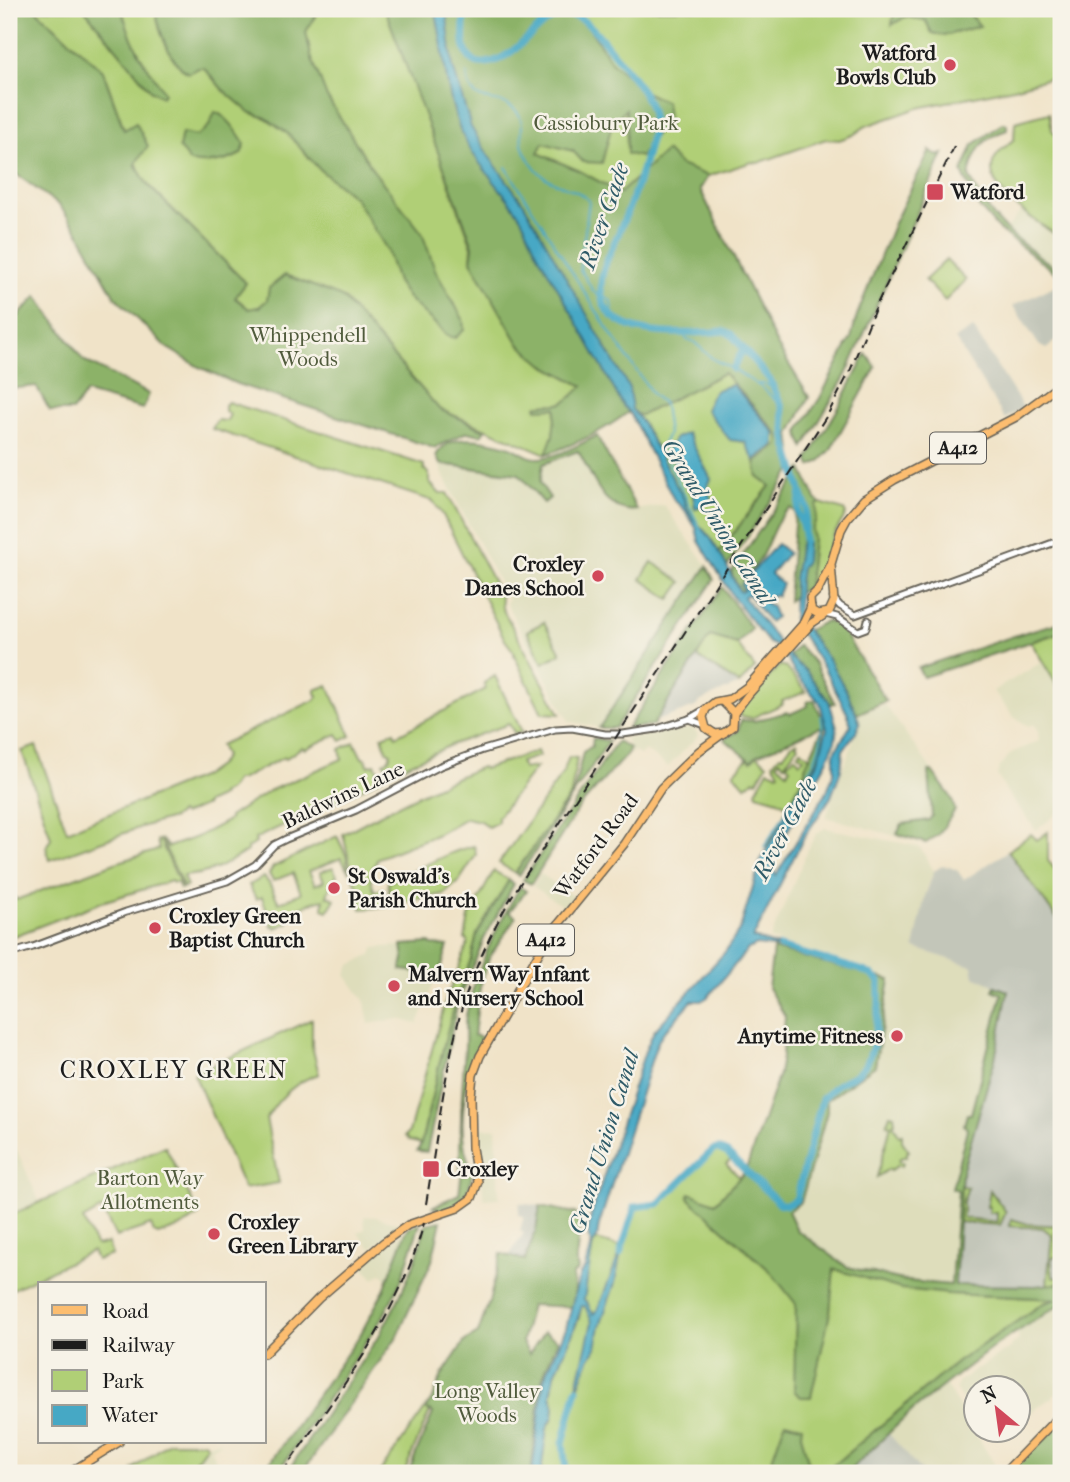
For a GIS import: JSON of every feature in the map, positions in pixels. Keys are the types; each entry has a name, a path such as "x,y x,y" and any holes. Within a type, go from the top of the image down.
{"main road":[{"name":"A412","path":"818,590 831,564 841,530 853,510 864,499 894,480 1006,422 1061,384"},
{"name":"A412","path":"831,564 833,596"},
{"path":"818,590 825,590 833,596 833,606 825,614 815,613 809,604 810,598 818,590"},
{"name":"A412","path":"802,630 811,606"},
{"name":"A412","path":"706,709 711,704 723,702 741,692 802,630 825,614"},
{"name":"A412","path":"724,733 733,726 734,713 764,671"},
{"path":"723,702 734,713"},
{"path":"703,747 707,738 703,718 706,709"},
{"path":"705,726 715,734 724,733"},
{"name":"Watford Road","path":"266,1352 319,1297 386,1241 408,1225 458,1209 472,1198 478,1182 472,1148 470,1105 473,1075 480,1056 522,979 555,927 624,844 666,782 703,747 724,733"},
{"path":"1004,1473 1061,1414"},
{"path":"69,1473 116,1444"}],"street":[{"path":"852,627 851,621 857,614 1061,540"},
{"path":"833,596 840,606 865,615 868,621"},
{"path":"825,614 837,617 859,631 864,630 879,607"},
{"name":"Baldwins Lane","path":"9,954 126,912 227,881 255,865 274,845 356,810 440,766 483,750 555,729 571,728 623,734 657,729 689,719 706,709"},
{"path":"689,719 705,726"}],"shaded area":[{"path":"1049,113 1052,130 1061,140 1061,272 1005,231 1022,210 1005,196 994,180 991,169 996,155 1014,139 1015,122"},
{"path":"1056,285 1061,289 1061,337 1046,349 1039,345 1013,306"},
{"path":"973,328 1023,407 1005,419 955,339"},
{"name":"Croxley Danes School","path":"490,441 538,458 553,454 569,445 578,451 608,503 624,512 664,505 707,566 599,728 569,721 508,607 508,599 444,477 436,456 449,444"},
{"path":"696,656 739,684 701,701 695,707 656,721"},
{"path":"1042,662 1061,692 1061,811 1036,830 997,775 1011,753 1039,741 1038,729 1033,724 1029,726 1015,718 993,691"},
{"path":"885,705 951,796 956,811 940,835 925,844 826,817 859,724 857,714"},
{"path":"691,728 698,736 668,767 645,750 640,755 634,751 631,753 627,741 623,739"},
{"path":"825,828 921,849 934,871 927,888 914,948 972,966 974,976 1008,991 955,1286 907,1281 847,1267 797,1230 788,1210 802,1202 827,1112 827,1100 846,1084 890,980 770,939 809,847 816,834"},
{"path":"1008,851 1061,925 1061,1283 1035,1286 955,1286 962,1172 995,1057 1008,992 974,976 972,966 914,948 925,896 934,871 942,866 949,867 957,870 964,880"},
{"path":"541,874 574,897 565,908 533,886"},
{"name":"Malvern Way Infant and Nursery School","path":"430,943 448,946 418,1024 399,1019 369,1024 365,1002 346,975 350,965 370,956 374,948"},
{"path":"496,1128 499,1198 484,1199 475,1129"},
{"path":"16,1148 40,1203 9,1216 9,1152"},
{"path":"519,1203 540,1206 536,1230 525,1260 509,1256 524,1233 520,1231 524,1216 519,1215"},
{"path":"364,1216 399,1224 371,1248 358,1233 365,1229"},
{"path":"405,1231 388,1280 382,1273 374,1279 362,1265"},
{"path":"1061,1304 1061,1400 1056,1394 1032,1412 1032,1374 970,1374 1019,1340 1017,1332"},
{"path":"962,1379 962,1400 956,1389"},
{"path":"946,1386 962,1412 962,1444 982,1444 995,1465 986,1473 923,1473 889,1434 913,1410"},
{"path":"889,1434 923,1473 847,1473"},
{"path":"166,1444 219,1444 210,1449 224,1473 139,1473 133,1469"}],"green space":[{"name":"Whippendell Woods","path":"9,9 35,9 103,71 124,130 136,123 148,146 135,164 148,185 246,283 235,298 249,309 259,307 267,300 269,288 285,275 342,297 439,409 485,430 481,435 467,432 434,448 237,384 199,367 166,347 115,297 76,228 59,205 9,169"},
{"path":"35,9 391,9 402,51 472,247 471,261 544,365 583,386 615,421 546,454 439,409 342,297 267,301 259,307 249,309 235,297 246,283 141,175 103,71"},
{"path":"84,9 122,9 137,49 164,93 162,97 151,91"},
{"path":"155,9 312,9 316,15 306,32 311,56 327,97 373,170 422,233 436,272 463,319 464,330 455,338 448,336 408,298 397,282 386,248 355,198 320,170 287,133 266,118 249,112 222,89 204,68 188,73 181,68 166,45"},
{"path":"385,9 577,9 612,63 641,90 666,102 669,126 656,133 641,157 627,154 626,109 612,124 602,163 583,162 573,151 543,143 538,153 580,171 620,193 666,151 680,165 708,176 700,189 777,345 809,397 790,434 793,468 727,567 719,552 770,486 758,477 755,462 779,445 779,435 724,373 642,415 627,413 588,437 546,454 553,435 556,408 537,409 536,406 562,403 583,386 544,365 519,344 471,261 473,246"},
{"name":"Cassiobury Park","path":"446,9 1061,9 1061,75 918,108 866,126 839,140 826,139 758,163 752,162 708,176 700,189 777,345 809,397 790,434 793,456 719,552 708,535 698,527 643,424 632,409"},
{"path":"892,9 954,9 968,12 980,26 944,36 932,33 925,20 905,17 892,25"},
{"path":"215,112 229,121 245,144 241,154 216,162 190,162 179,148 182,133 197,136 209,126"},
{"path":"1049,113 1052,130 1061,140 1061,246 1055,241 1056,235 1007,197 999,188 992,169 997,156 1014,139 1015,122"},
{"path":"1003,123 1007,124 1007,130 991,137 980,147 969,176 997,220 1019,241 1061,272 1061,277 998,229 979,207 962,172 973,145"},
{"path":"930,150 938,156 943,154 846,375 804,447 799,430 820,398 851,338 857,315 894,223"},
{"path":"946,260 966,280 945,301 925,280"},
{"path":"37,296 83,360 149,394 143,409 86,393 72,411 50,411 36,386 9,389 9,326"},
{"path":"866,354 876,367 830,451 811,466 808,459"},
{"path":"228,402 424,465 424,469 429,473 429,482 439,493 447,493 500,594 502,608 560,714 542,713 514,652 505,640 443,515 433,501 212,429 217,420 227,421 230,414 225,411 225,405"},
{"path":"597,436 637,510 625,510 607,500 578,451 543,464 540,483 550,498 544,503 519,474 440,464 436,456 450,443 470,439 502,444 529,457 544,458"},
{"path":"802,469 820,503 817,505 812,530 808,587 788,601 795,512 790,508 777,524 761,557 743,581 744,591 740,592 731,572"},
{"path":"820,503 844,510 846,514 833,536 820,573 808,587 812,530 817,505"},
{"path":"652,562 682,582 670,599 641,579"},
{"path":"707,566 714,580 615,728 599,728"},
{"path":"722,587 752,629 737,644 710,636 653,725 627,729"},
{"path":"826,621 837,625 845,634 886,701 857,714 806,631"},
{"path":"544,622 561,653 543,663 527,631"},
{"path":"1061,622 1061,632 923,677 918,668 1029,631"},
{"path":"1061,632 1061,692 1031,642"},
{"path":"710,635 737,644 755,668 739,684 696,656"},
{"path":"798,645 815,664 835,703 831,704 806,671 789,656"},
{"path":"780,665 786,667 806,692 782,701 783,704 752,718 739,716 744,705"},
{"path":"495,676 522,732 515,734 509,724 453,744 390,773 384,762 389,759 391,753 387,751 382,736 394,732 396,736 486,689 484,683"},
{"path":"328,685 351,736 341,741 337,734 305,749 302,747 285,759 284,757 236,780 222,796 183,815 180,813 173,818 50,860 46,847 51,838 22,751 36,746 67,831 205,775 219,765 225,756 220,745 315,700 318,697 315,690"},
{"path":"814,700 825,724 818,759 765,848 806,776 805,767 822,730 820,727 757,755 751,761 724,739 738,731 741,720 754,721 787,712 790,714 808,706 807,702"},
{"path":"593,738 609,741 519,876 515,873 574,791 583,752 592,746"},
{"path":"617,741 629,748 628,753 580,806 531,884 523,880"},
{"path":"354,742 362,758 365,758 369,766 375,764 382,778 255,839 256,843 247,848 247,851 223,865 201,874 183,876 187,886 184,888 161,839 168,847 197,837 229,820 229,817 269,791 342,759 340,749"},
{"path":"798,742 798,746 784,764 780,760 777,763 787,772 790,768 786,764 795,756 800,762 804,758 798,754 801,750 810,757 788,806 757,794 756,791 768,770 779,772 773,763 780,755 783,756 792,744"},
{"path":"537,751 539,756 520,762 523,769 536,767 498,817 498,822 488,827 480,821 466,818 438,834 378,858 370,874 374,891 384,889 387,907 361,909 360,891 354,880 343,834 464,774"},
{"path":"757,755 767,764 757,781 745,786 734,773 748,758 751,761"},
{"path":"569,757 577,758 571,794 515,873 499,863 563,773"},
{"path":"929,771 932,771 951,797 955,810 939,834 926,843 897,834 902,824 929,820 932,816"},
{"path":"1048,832 1048,861 1061,876 1061,924 1008,851 1031,834 1037,840"},
{"path":"337,836 346,855 349,872 341,858 309,871 315,885 324,881 320,872 333,867 337,876 332,881 327,896 335,899 328,911 323,909 324,899 285,915 288,923 276,928 272,926 262,897 256,899 249,885 264,877 279,903 301,893 293,873 273,881 269,874 273,867"},
{"path":"160,840 182,888 180,889 177,882 171,881 102,902 9,938 9,891 11,890 16,900 155,851 159,849 157,841"},
{"path":"474,846 476,855 459,881 444,894 391,904 388,882"},
{"path":"494,871 509,880 477,934 445,1040 421,1144 410,1141 405,1136 409,1132 445,1003 468,943 465,939 469,917"},
{"path":"509,880 514,884 484,939 457,1006 427,1152 417,1151 421,1144 455,1003 477,934"},
{"path":"520,887 526,891 509,912 516,917 489,958 480,987 474,1035 484,1038 473,1063 463,1106 463,1135 471,1181 457,1205 441,1210 432,1207 459,1194 462,1171 460,1139 466,1015 475,981 488,949"},
{"path":"430,943 448,946 439,975 401,970 404,959 402,945"},
{"path":"773,949 890,980 875,1066 827,1100 827,1112 801,1202 788,1211 797,1230 847,1267 907,1281 951,1285 958,1190 952,1188 967,1129 964,1125 967,1114 971,1114 1002,994 993,990 995,986 1008,991 995,1059 962,1172 955,1285 1035,1286 1061,1283 1061,1304 996,1345 943,1386 913,1410 847,1473 824,1473 957,1362 1044,1303 1057,1299 901,1289 834,1269 830,1313 811,1397 801,1397 794,1391 796,1304 769,1270 688,1198 690,1193 715,1203 745,1172 779,1074 785,1016 768,988"},
{"path":"312,1019 312,1046 319,1074 288,1092 266,1119 279,1183 244,1189 194,1074"},
{"path":"890,1114 894,1115 893,1124 899,1135 902,1134 902,1141 909,1151 907,1156 900,1158 902,1166 890,1171 889,1169 877,1177 891,1125 887,1124"},
{"name":"Barton Way Allotments","path":"165,1146 199,1215 181,1227 158,1235 154,1233 151,1225 116,1237 102,1209 83,1220 95,1245 108,1243 112,1255 96,1260 92,1251 9,1291 9,1216"},
{"path":"718,1149 732,1159 726,1164 833,1269 949,1294 1058,1299 1044,1303 957,1362 824,1473 541,1473 547,1428 553,1419 554,1403 551,1395 555,1374 579,1318 593,1244 597,1240 622,1247 635,1207 658,1204 713,1150"},
{"path":"961,1186 968,1187 963,1201 963,1218 997,1222 997,1213 989,1213 990,1207 987,1207 990,1190 1006,1212 1000,1225 959,1222"},
{"name":"Long Valley Woods","path":"540,1206 575,1213 580,1220 576,1262 578,1269 572,1276 575,1289 572,1307 531,1305 522,1342 529,1354 544,1332 558,1340 542,1379 531,1473 408,1473 433,1413 425,1409 433,1398 442,1375 465,1341 478,1333 501,1254 525,1260 536,1230"},
{"path":"1011,1219 1028,1224 1061,1226 1061,1230 1055,1232 1057,1253 1061,1253 1061,1256 1051,1258 1053,1278 1061,1277 1061,1283 1047,1285 1052,1235 1043,1228 1010,1226"},
{"path":"441,1221 432,1261 396,1338 302,1473 287,1472 380,1334 416,1259 426,1224"},
{"path":"420,1224 401,1281 383,1317 280,1469 270,1462 360,1335 384,1290 406,1232 409,1227"},
{"path":"425,1409 430,1411 404,1473 379,1473"},
{"path":"1061,1420 1061,1473 1006,1473"},
{"path":"785,1422 802,1426 801,1434 810,1468 805,1473 768,1471"},
{"path":"166,1444 207,1445 191,1465 180,1471 146,1473 133,1469"}],"water":[{"path":"435,9 446,9 453,67 471,127 524,204 629,388 632,409 643,424 688,510 709,536 740,592 744,590 741,585 777,544 788,553 771,574 782,584 777,596 772,595 765,600 771,605 776,617 769,622 748,594 744,597 790,657 806,671 829,701 837,727 827,761 773,857 770,865 776,875 827,791 834,772 834,753 851,725 825,670 793,621 794,579 804,532 807,544 806,561 801,568 799,582 798,618 831,663 860,723 843,750 841,770 831,797 804,837 753,938 787,949 757,945 748,949 708,997 701,1001 692,1001 662,1034 656,1046 593,1244 584,1300 593,1314 598,1309 622,1247 615,1283 600,1326 596,1348 574,1398 592,1322 585,1306 582,1306 555,1374 551,1395 553,1417 547,1428 541,1473 532,1473 544,1379 566,1328 580,1274 585,1268 591,1244 588,1232 591,1215 645,1051 654,1031 725,952 740,929 762,857 817,764 827,729 820,703 794,672 788,660 776,646 769,643 735,600 699,541 696,528 684,509 674,500 630,413 623,406 539,256 521,218 465,141 451,99"},
{"path":"733,385 775,433 775,445 754,460 745,442 730,440 706,410 714,392"},
{"path":"687,433 711,479 707,488 712,501 695,509 693,495 667,450 675,438"}],"waterway":[{"name":"River Gade","path":"465,9 464,44 470,58 477,62 497,60 547,22 556,17 573,16 587,23 598,34 642,90 652,115 651,135 635,192 603,273 601,287 604,305 614,318 649,331 724,331 731,334 770,380 782,407 787,444 801,491 798,512 804,540"},
{"path":"467,73 473,93 510,106 517,112 522,123 523,147 539,172 589,201 580,270 602,298"},
{"name":"Grand Union Canal","path":"506,167 611,334 654,396 664,404 668,434 663,444 664,452 700,528"},
{"path":"601,294 611,301 613,315"},
{"path":"683,333 687,340 693,341 713,359 764,389 782,407"},
{"path":"733,369 743,349"},
{"path":"758,384 774,389"},
{"path":"801,492 807,508 805,528"},
{"path":"764,847 812,765 819,748 821,716"},
{"name":"River Gade","path":"620,1254 635,1207 658,1204 713,1150 727,1153 779,1203 786,1205 796,1200 822,1099 836,1085 857,1074 867,1063 873,1046 879,1006 879,981 861,970 780,947"},
{"name":"River Gade","path":"566,1473 563,1443 577,1389"},
{"path":"1054,1473 1061,1467"}],"railway":[{"path":"426,1204 456,1032 467,993 490,937 512,896 828,414 850,371 876,306 955,145"},
{"path":"282,1473 345,1384 382,1323 413,1258 424,1223"}],"place":[{"name":"Watford Bowls Club","path":"950,65"},
{"name":"Watford","path":"935,192"},
{"name":"Croxley Danes School","path":"598,576"},
{"name":"St Oswald's Parish Church","path":"334,888"},
{"name":"Croxley Green Baptist Church","path":"155,928"},
{"name":"Malvern Way Infant and Nursery School","path":"394,986"},
{"name":"Anytime Fitness","path":"897,1036"},
{"name":"Croxley","path":"431,1169"},
{"name":"Croxley Green Library","path":"214,1234"}],"district":[{"name":"CROXLEY GREEN","path":"174,1070"}]}
